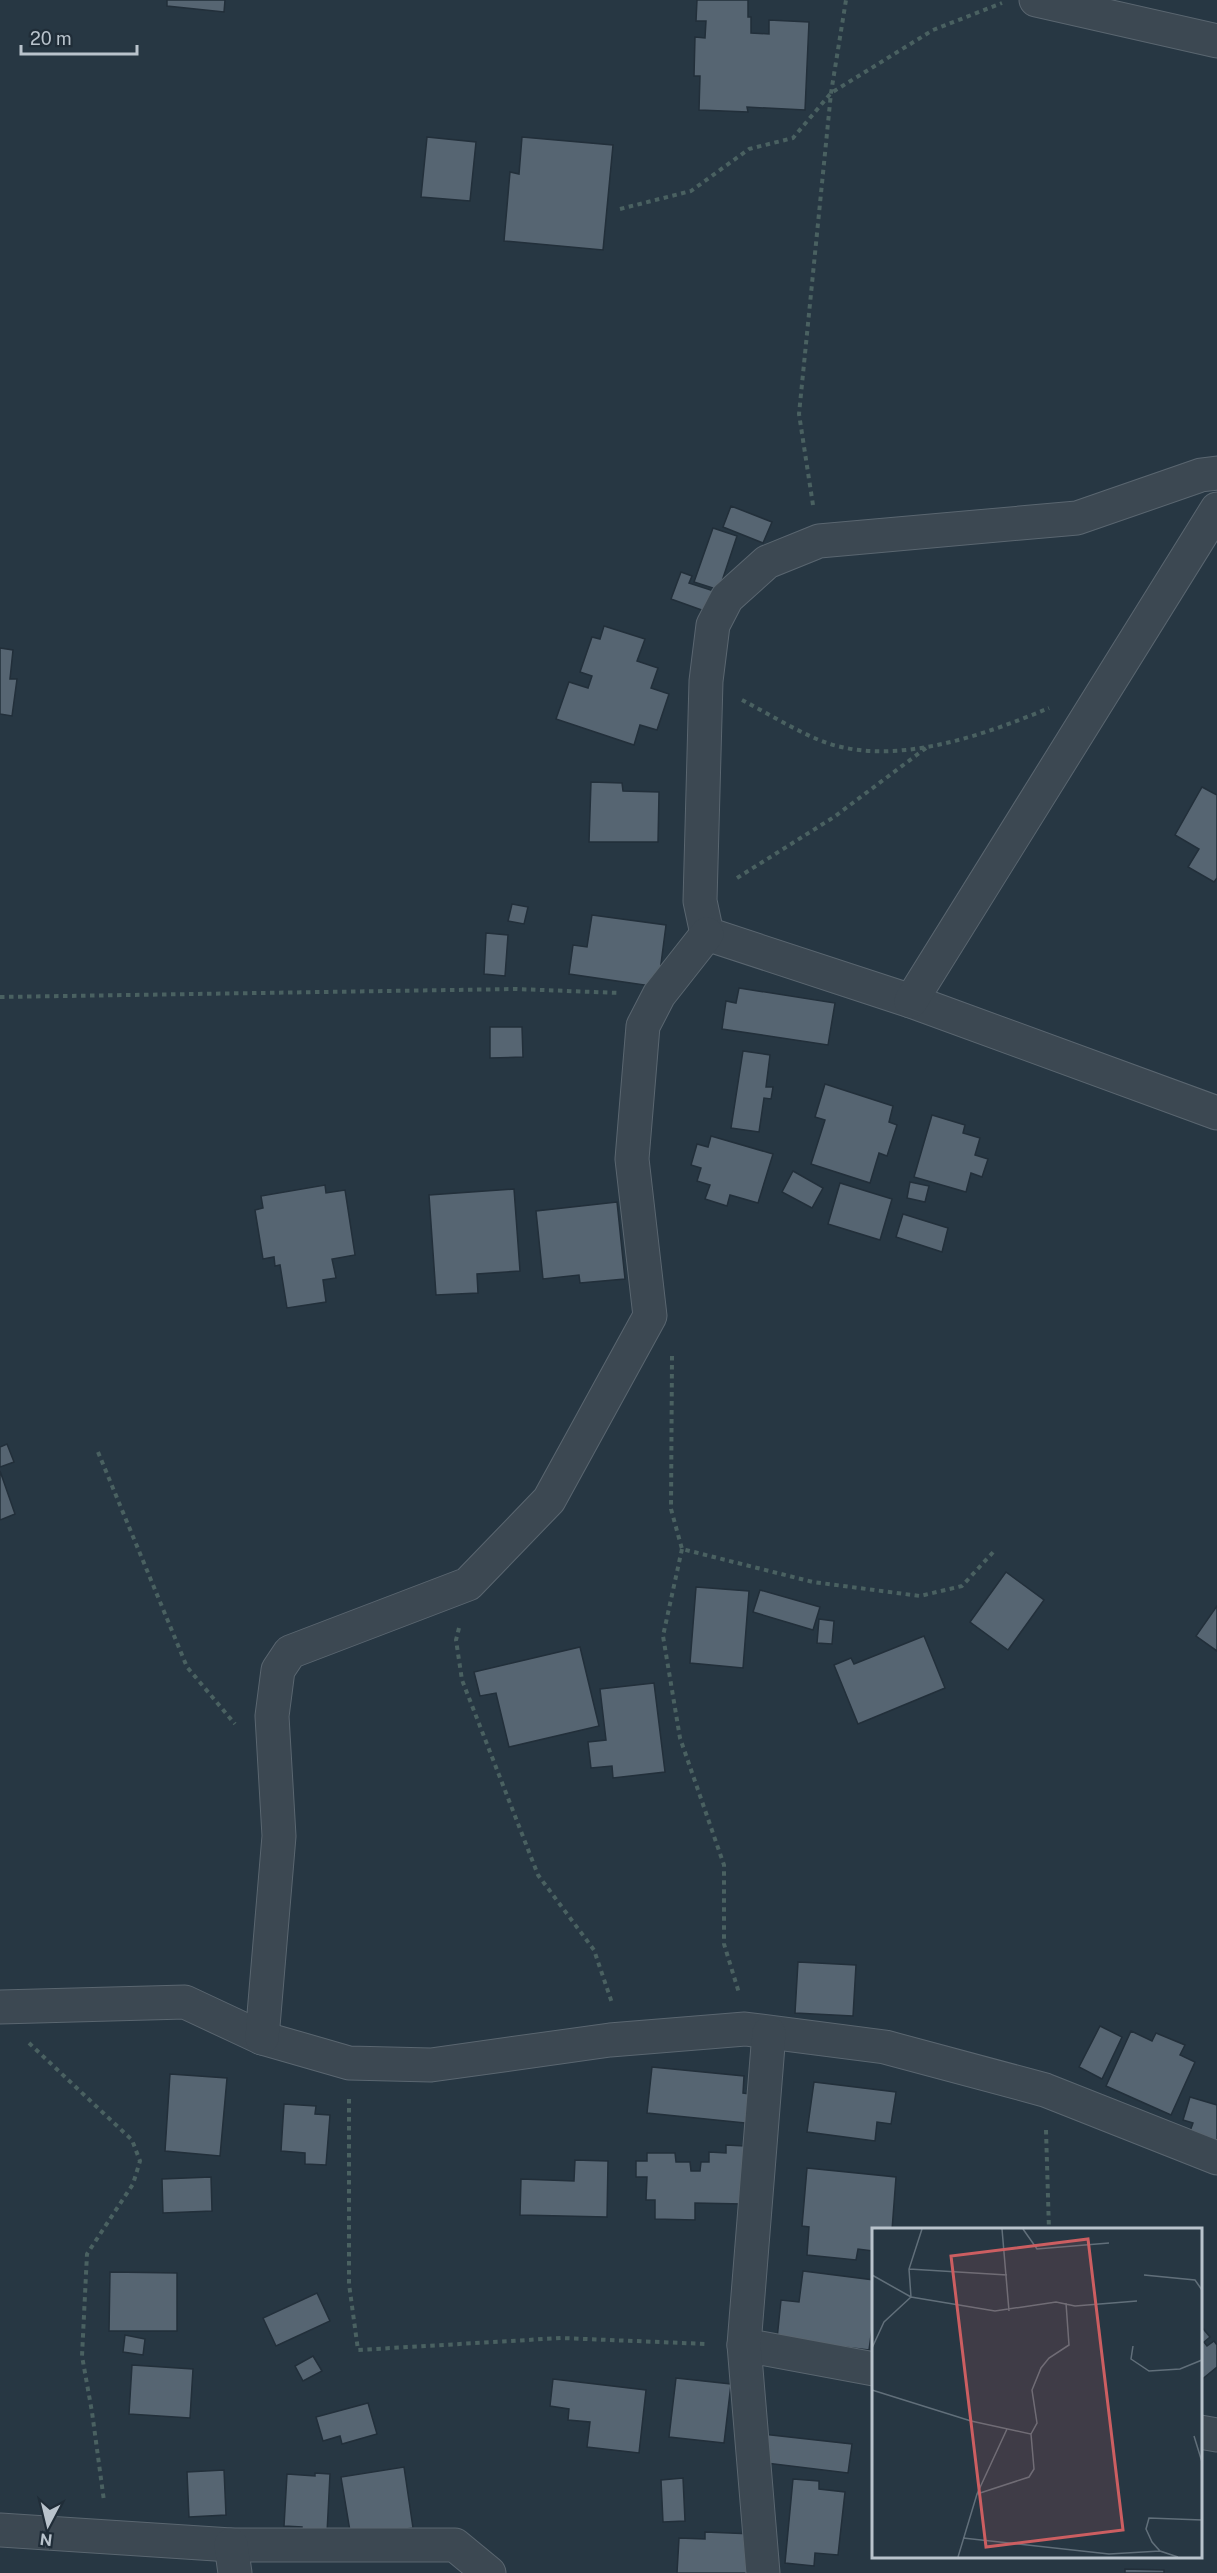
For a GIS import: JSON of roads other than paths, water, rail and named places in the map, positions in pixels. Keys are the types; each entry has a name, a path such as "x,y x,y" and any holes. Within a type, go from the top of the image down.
{"street":[{"path":"1036,0 1217,41"},
{"path":"707,934 700,901 706,681 713,625 727,598 766,562 819,541 1077,518 1201,475 1217,473"},
{"path":"911,1001 1217,509"},
{"path":"707,934 911,1001 1217,1113"},
{"path":"262,2038 279,1836 272,1716 278,1670 290,1652 468,1584 549,1500 650,1316 633,1159 643,1026 659,995 707,934"},
{"path":"0,2007 185,2002 262,2038 349,2063 431,2065 610,2040 757,2031 885,2047 1045,2090 1217,2158"},
{"path":"757,2031 744,2345 763,2573"},
{"path":"744,2345 872,2369"},
{"path":"1202,2432 1217,2435"},
{"path":"0,2530 109,2537 233,2559 455,2545 489,2573"}]}
